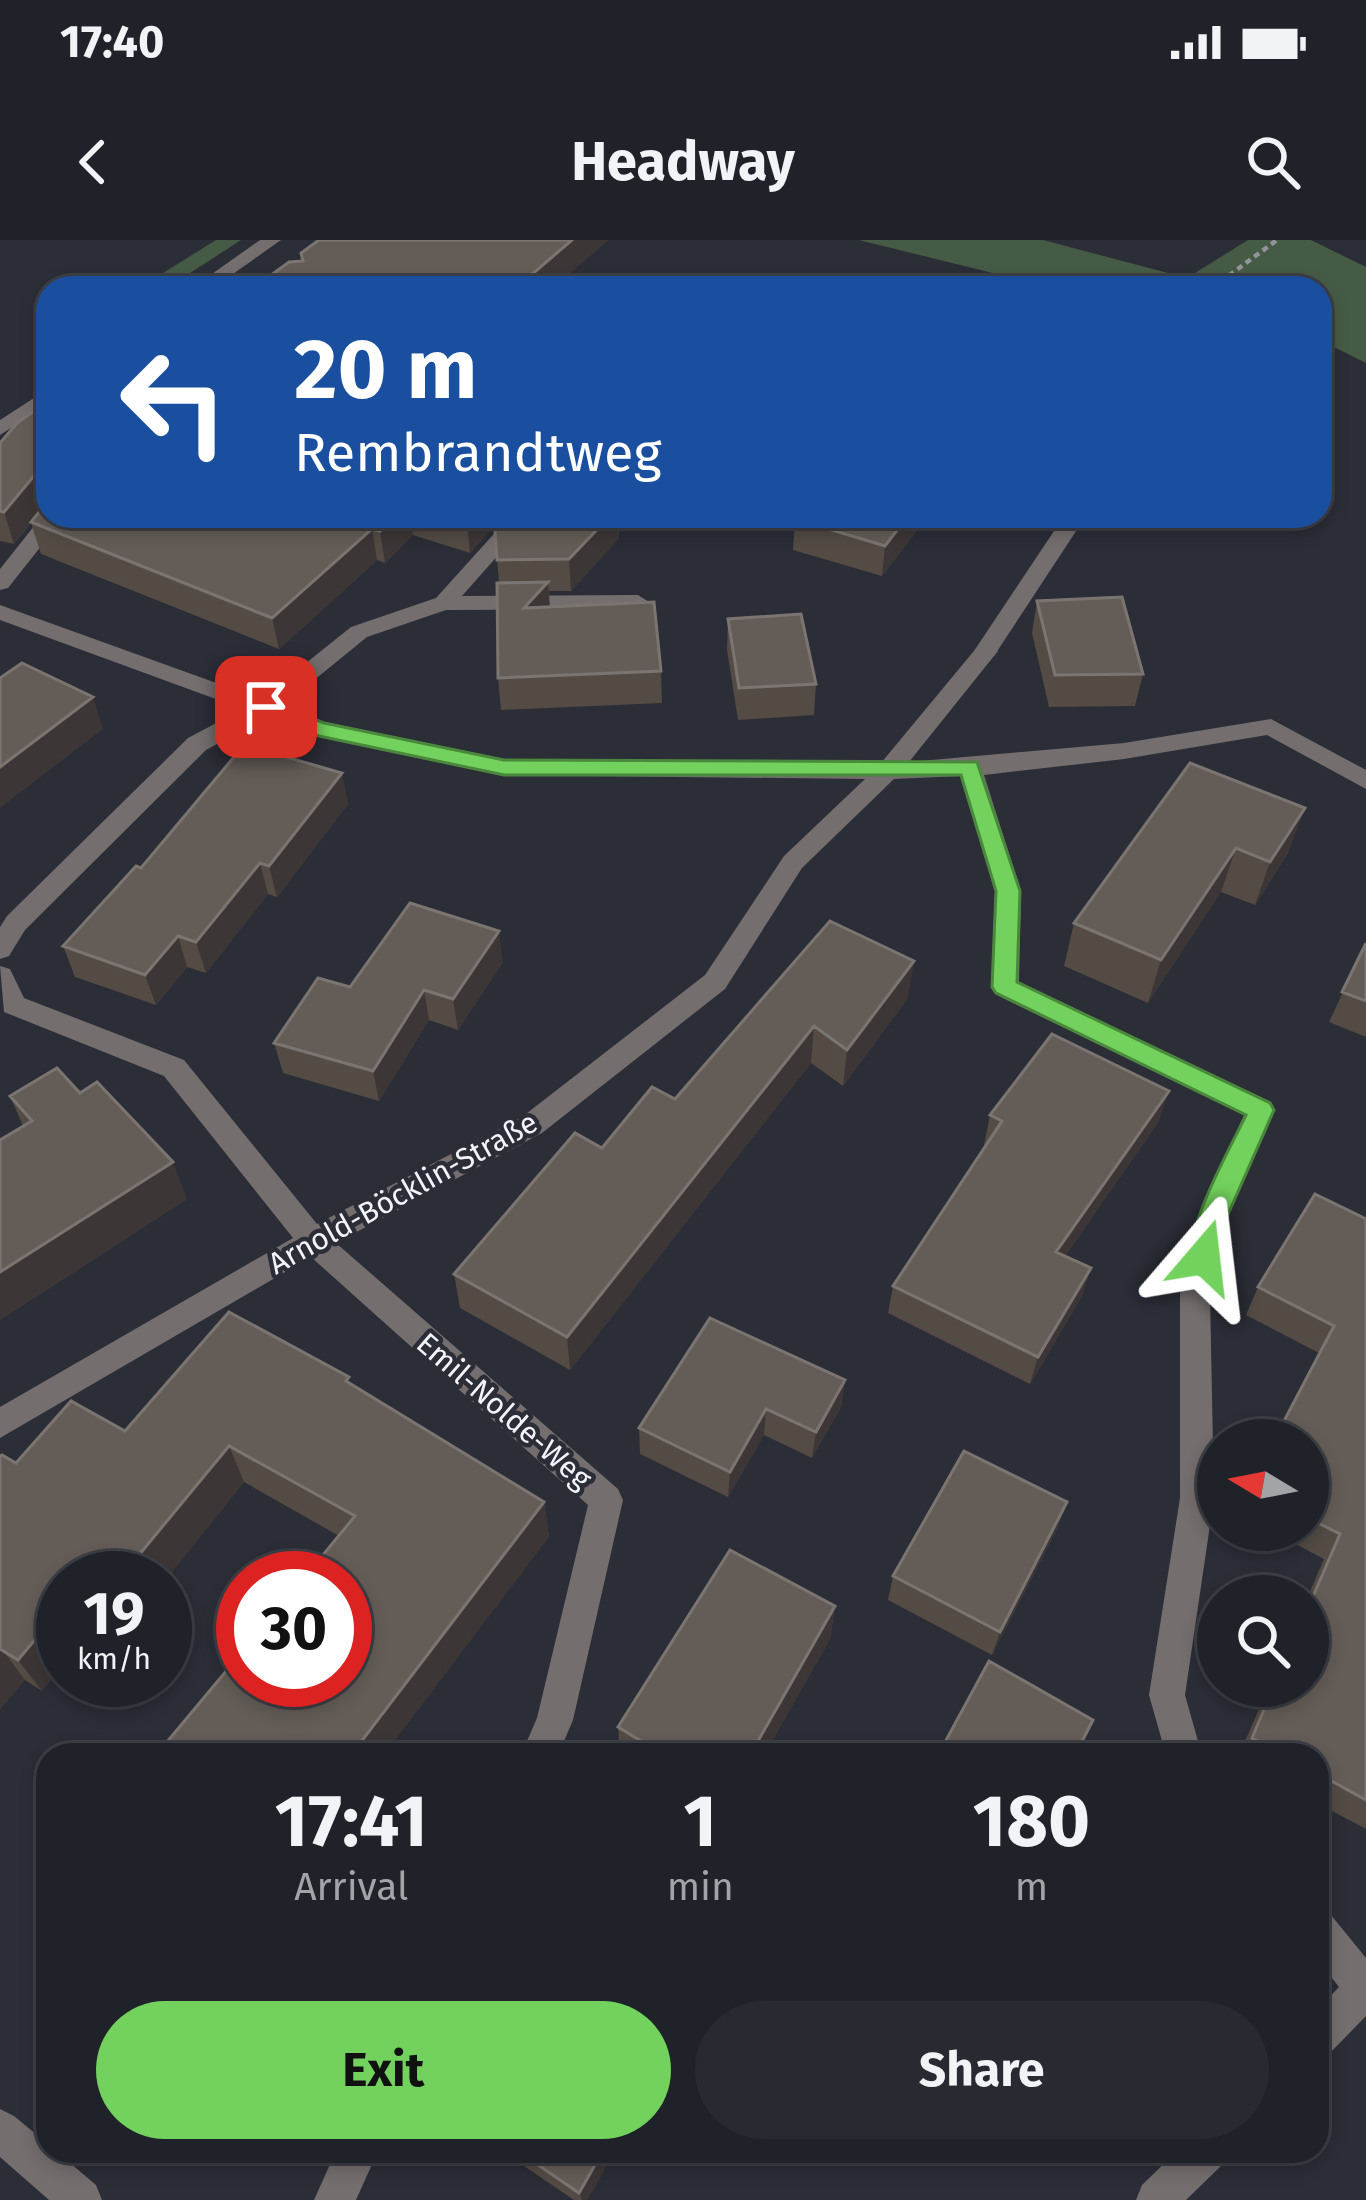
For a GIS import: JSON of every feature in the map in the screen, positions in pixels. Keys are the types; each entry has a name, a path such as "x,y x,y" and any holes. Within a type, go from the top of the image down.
{"street":[{"path":"219,276 272,240"},
{"path":"223,273 238,276"},
{"path":"0,428 36,403"},
{"path":"0,583 44,528"},
{"path":"444,603 510,528"},
{"name":"Arnold-Böcklin-Straße","path":"0,1424 313,1241 532,1125 715,982 793,862 888,771 986,651 1067,528"},
{"path":"0,949 16,923 196,744 266,707 359,632 444,603 638,602"},
{"path":"0,612 319,729 504,767 970,768 1124,751 1271,727 1366,782"},
{"path":"970,768 1008,891 1005,987 1261,1110 1212,1219 1195,1294 1197,1498 1166,1695 1180,1743"},
{"path":"0,976 14,1005 174,1068 313,1241"},
{"name":"Emil-Nolde-Weg","path":"313,1241 606,1500 555,1720 544,1743"},
{"path":"1329,1944 1366,1989 1329,2026"},
{"path":"0,2130 36,2161"},
{"path":"38,2163 81,2200"},
{"path":"335,2200 352,2163"},
{"path":"1157,2200 1193,2163"}],"path":[{"path":"1228,276 1277,240"}],"green space":[{"path":"216,240 241,240 186,276 158,276"},
{"path":"859,240 1043,240 1179,276 1004,276"},
{"path":"1248,240 1311,240 1366,267 1366,363 1332,346 1332,276 1190,276"}],"building":[{"path":"319,240 572,240 530,276 270,276 289,262 303,261 301,253"},
{"path":"36,410 36,477 4,512 0,511 0,443"},
{"path":"46,528 383,528 372,529 272,618"},
{"path":"599,528 569,559 497,560 495,531"},
{"path":"825,528 899,528 885,546"},
{"path":"548,582 524,608 654,602 661,671 498,678 497,583"},
{"path":"1122,597 1143,674 1055,675 1037,601"},
{"path":"801,614 816,684 739,688 728,619"},
{"path":"22,663 93,697 0,767 0,678"},
{"path":"244,745 342,773 269,866 260,863 196,942 178,936 145,975 63,946 136,866 141,868"},
{"path":"1190,763 1305,808 1270,862 1236,848 1161,960 1074,923"},
{"path":"410,903 499,931 453,999 424,990 373,1071 274,1043 318,978 350,987"},
{"path":"830,921 914,961 847,1050 814,1026 567,1337 454,1274 575,1133 602,1148 652,1087 675,1099"},
{"path":"1366,943 1366,1001 1342,992"},
{"path":"1052,1034 1169,1091 1056,1252 1091,1268 1038,1357 893,1286 1002,1121 990,1115"},
{"path":"57,1068 80,1093 97,1082 173,1162 0,1272 0,1140 32,1121 10,1096"},
{"path":"1315,1194 1366,1219 1366,1800 1329,1780 1329,1743 1261,1743 1252,1738 1265,1707 1329,1707 1329,1575 1322,1575 1340,1534 1329,1528 1329,1419 1285,1419 1334,1326 1258,1287"},
{"path":"229,1312 349,1377 346,1381 544,1502 360,1743 166,1743 216,1683 216,1707 372,1707 372,1551 326,1551 355,1516 229,1446 142,1551 36,1551 36,1638 18,1660 0,1649 0,1456 16,1463 71,1401 125,1431"},
{"path":"710,1318 845,1380 816,1432 766,1409 730,1472 639,1428"},
{"path":"964,1451 1067,1502 1000,1632 893,1576"},
{"path":"730,1550 835,1606 757,1743 640,1743 618,1727"},
{"path":"989,1661 1093,1720 1081,1743 945,1743"},
{"path":"535,2163 596,2163 579,2193"}],"route":[{"path":"266,707 319,729 504,767 970,768 1008,891 1005,987 1261,1110 1212,1219 1204,1257"}]}
